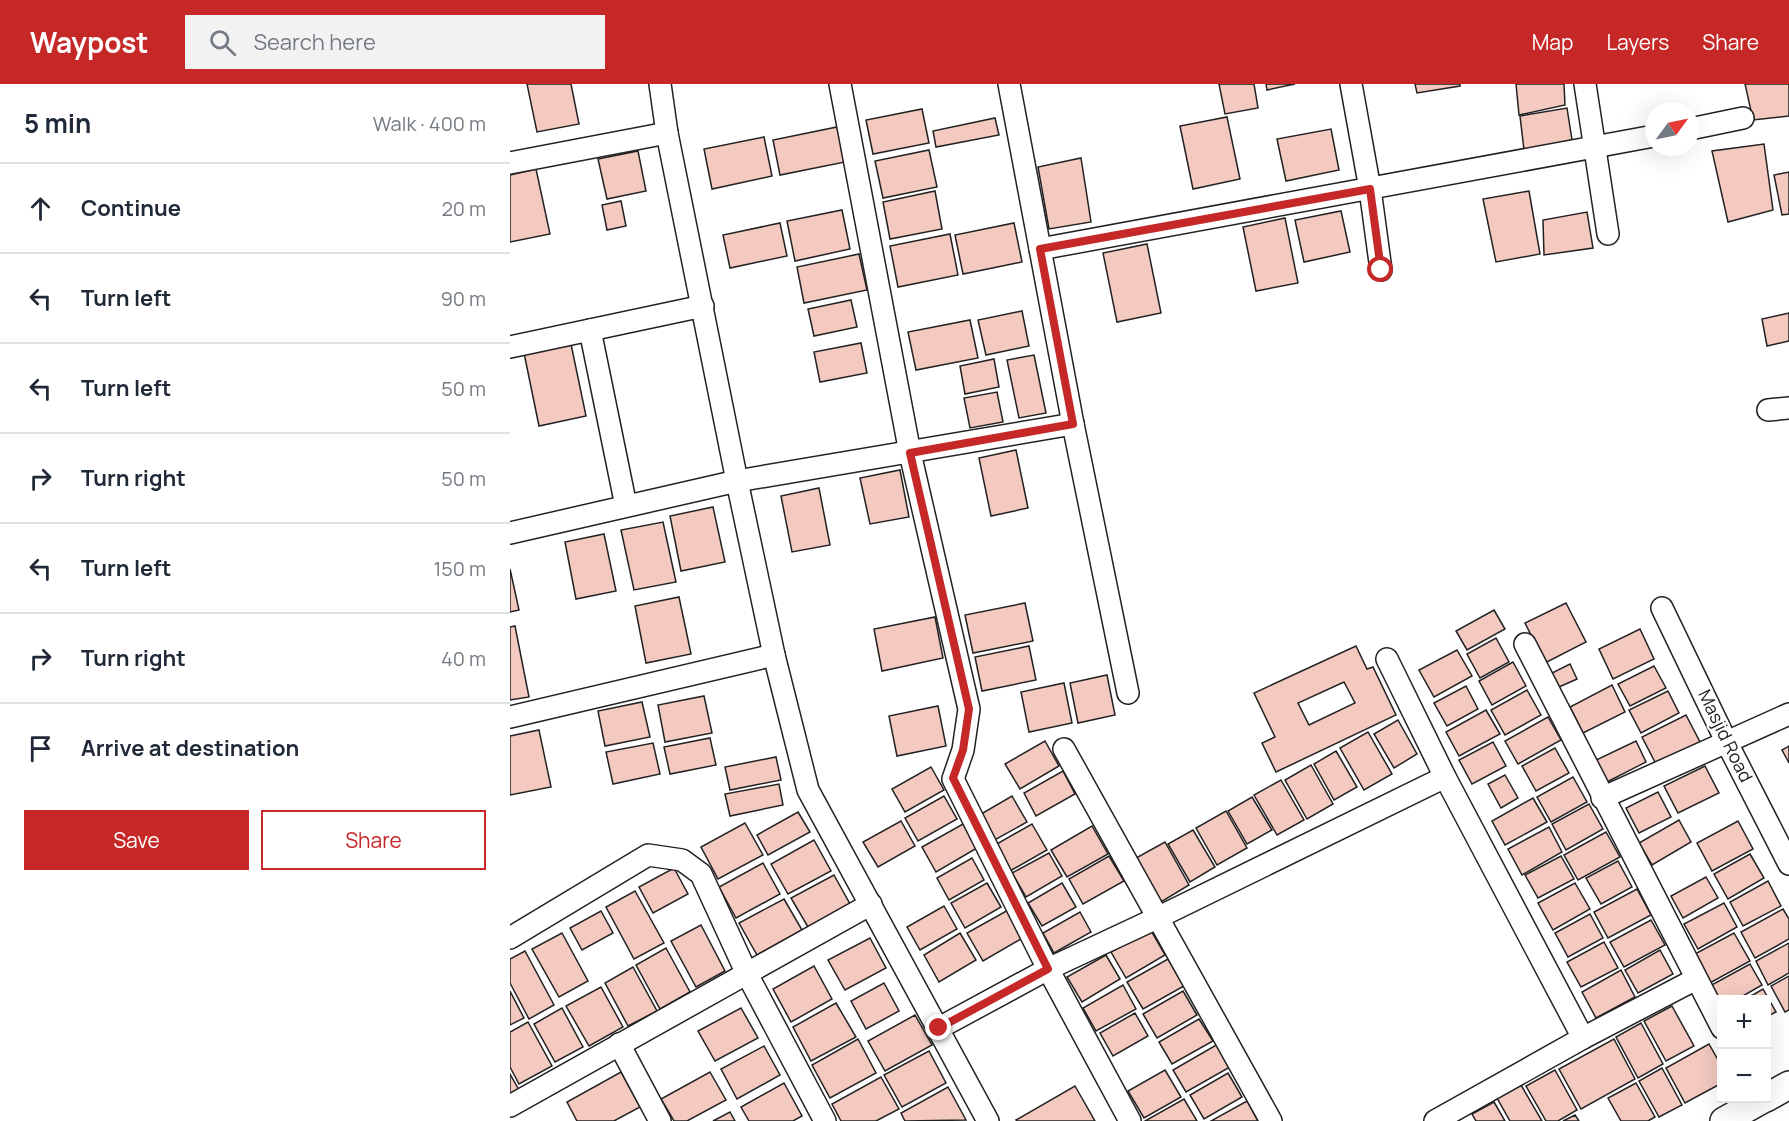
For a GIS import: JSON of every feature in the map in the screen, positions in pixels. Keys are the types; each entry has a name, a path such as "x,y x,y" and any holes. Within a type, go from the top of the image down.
{"street":[{"path":"660,84 667,133 737,481 774,655 808,790 988,1121"},
{"path":"840,84 910,453 969,709 963,750 953,778 1048,969 1130,1121"},
{"path":"1009,84 1073,424 1128,693"},
{"path":"1351,84 1370,189 1381,270"},
{"path":"1585,84 1608,234"},
{"path":"1699,127 1743,118"},
{"path":"510,163 667,133"},
{"path":"1040,249 1645,138"},
{"path":"510,347 703,306"},
{"path":"590,330 626,506"},
{"path":"1768,411 1789,408"},
{"path":"510,532 737,481 1073,424"},
{"name":"Masjid Road","path":"1662,608 1789,864"},
{"path":"1525,644 1717,1019"},
{"path":"510,717 774,655"},
{"path":"1388,659 1445,777 1583,1038"},
{"path":"1602,798 1789,714"},
{"path":"1064,749 1271,1121"},
{"path":"939,1028 1048,969 1445,777"},
{"path":"510,938 648,855 682,860 701,874 747,974 825,1121"},
{"path":"510,1106 871,904"},
{"path":"1435,1121 1583,1038 1696,979"},
{"path":"619,1044 660,1121"},
{"path":"1771,1094 1789,1085"},
{"path":"1724,1121 1755,1103"}],"building":[{"path":"527,84 571,84 579,124 537,132"},
{"path":"1219,84 1254,84 1258,108 1225,114"},
{"path":"1266,84 1295,84 1267,90"},
{"path":"1415,84 1460,84 1460,86 1417,93"},
{"path":"1516,84 1564,84 1565,105 1519,115"},
{"path":"1745,84 1789,84 1789,116 1753,120"},
{"path":"1567,108 1572,140 1524,150 1520,116"},
{"path":"922,109 929,143 873,154 866,120"},
{"path":"1227,117 1240,179 1193,189 1180,126"},
{"path":"995,118 999,135 936,147 933,131"},
{"path":"837,127 845,162 780,175 773,140"},
{"path":"1331,129 1339,170 1286,181 1277,139"},
{"path":"764,137 772,176 712,189 704,149"},
{"path":"1764,144 1773,210 1728,222 1712,151"},
{"path":"929,150 937,187 883,198 875,161"},
{"path":"638,151 646,191 607,199 598,159"},
{"path":"1081,158 1091,222 1049,229 1038,167"},
{"path":"536,169 550,234 510,242 510,175"},
{"path":"1789,172 1789,214 1782,215 1774,175"},
{"path":"935,191 942,229 890,239 883,202"},
{"path":"1529,191 1540,254 1496,262 1483,199"},
{"path":"621,201 626,226 607,230 602,205"},
{"path":"842,210 850,249 795,261 787,221"},
{"path":"1341,211 1350,252 1304,262 1295,220"},
{"path":"1587,212 1593,248 1544,255 1543,220"},
{"path":"1285,218 1298,283 1256,291 1243,227"},
{"path":"780,223 787,256 730,268 723,235"},
{"path":"1014,223 1022,262 963,274 955,235"},
{"path":"950,234 958,275 898,287 890,246"},
{"path":"1147,244 1161,313 1117,322 1103,253"},
{"path":"859,254 867,290 804,303 797,267"},
{"path":"851,300 857,327 814,336 808,309"},
{"path":"1022,311 1029,346 986,355 978,320"},
{"path":"1789,313 1789,341 1767,346 1762,319"},
{"path":"970,320 978,358 916,370 908,332"},
{"path":"861,343 867,373 820,382 814,352"},
{"path":"571,344 586,416 539,426 524,353"},
{"path":"1034,355 1046,413 1019,418 1007,360"},
{"path":"994,359 999,387 965,394 960,366"},
{"path":"997,392 1003,422 970,428 964,398"},
{"path":"1016,450 1028,508 991,516 979,458"},
{"path":"900,470 909,517 870,524 860,478"},
{"path":"819,488 830,545 792,552 781,496"},
{"path":"713,507 725,562 681,571 670,516"},
{"path":"663,522 676,582 634,590 621,530"},
{"path":"604,534 616,591 576,599 565,542"},
{"path":"510,569 519,610 510,612"},
{"path":"679,597 691,654 646,663 635,606"},
{"path":"1025,603 1033,641 973,653 965,615"},
{"path":"1566,603 1586,642 1545,663 1525,623"},
{"path":"1494,610 1505,629 1467,650 1456,631"},
{"path":"935,617 943,658 882,671 874,629"},
{"path":"515,626 529,697 510,700 510,627"},
{"path":"1640,629 1654,659 1613,679 1599,649"},
{"path":"1496,638 1509,662 1480,678 1467,654"},
{"path":"1029,646 1036,680 982,691 975,657"},
{"path":"1356,646 1367,669 1373,667 1396,715 1276,772 1262,743 1275,737 1254,693","holes":["1344,682 1355,703 1309,725 1298,703"]},
{"path":"1457,650 1472,676 1434,697 1419,670"},
{"path":"1513,662 1526,686 1492,705 1479,681"},
{"path":"1570,664 1577,679 1559,687 1552,673"},
{"path":"1654,666 1666,688 1630,706 1618,684"},
{"path":"1107,675 1115,715 1078,723 1070,683"},
{"path":"1064,683 1072,723 1029,732 1021,692"},
{"path":"1612,685 1625,712 1583,733 1570,707"},
{"path":"1466,686 1478,709 1447,726 1434,703"},
{"path":"1527,690 1541,715 1505,735 1491,710"},
{"path":"1668,691 1679,713 1641,733 1629,710"},
{"path":"704,696 712,733 665,742 658,705"},
{"path":"642,702 650,737 605,746 598,711"},
{"path":"938,706 946,746 897,756 889,716"},
{"path":"1486,710 1500,734 1459,756 1446,732"},
{"path":"1686,715 1700,742 1656,764 1642,737"},
{"path":"1548,717 1561,740 1518,764 1505,741"},
{"path":"1398,720 1417,754 1394,768 1374,734"},
{"path":"539,730 551,787 510,795 510,736"},
{"path":"1368,732 1392,774 1364,790 1340,748"},
{"path":"710,738 716,765 670,774 664,747"},
{"path":"1045,741 1059,766 1020,789 1005,764"},
{"path":"1636,741 1646,762 1605,783 1594,761"},
{"path":"1493,742 1506,766 1472,784 1459,760"},
{"path":"653,743 660,774 613,784 606,752"},
{"path":"1789,746 1789,763 1782,750"},
{"path":"1555,748 1569,773 1536,791 1522,766"},
{"path":"1336,751 1357,787 1334,800 1314,764"},
{"path":"776,757 781,780 730,790 725,767"},
{"path":"1311,765 1333,804 1307,819 1285,780"},
{"path":"1705,766 1719,793 1678,813 1664,786"},
{"path":"931,767 944,790 905,812 892,789"},
{"path":"1063,771 1075,794 1036,816 1024,793"},
{"path":"1505,775 1518,798 1501,808 1488,784"},
{"path":"1573,777 1587,802 1551,822 1537,797"},
{"path":"1281,780 1304,820 1277,835 1254,795"},
{"path":"779,784 783,805 730,816 725,794"},
{"path":"1658,792 1671,817 1639,833 1626,808"},
{"path":"944,796 957,819 918,841 905,818"},
{"path":"1012,796 1027,822 991,842 976,817"},
{"path":"1252,797 1272,830 1247,844 1228,811"},
{"path":"1533,798 1547,822 1505,845 1492,821"},
{"path":"1589,804 1603,829 1566,850 1552,824"},
{"path":"1226,811 1247,848 1217,865 1196,828"},
{"path":"798,812 810,832 768,855 757,835"},
{"path":"1679,820 1691,842 1652,865 1639,843"},
{"path":"901,821 915,846 878,867 863,842"},
{"path":"1738,821 1753,849 1712,871 1697,843"},
{"path":"745,823 763,855 718,879 701,847"},
{"path":"963,824 977,848 936,872 922,847"},
{"path":"1032,824 1047,850 1010,871 995,845"},
{"path":"1092,826 1108,854 1067,877 1051,850"},
{"path":"1549,827 1562,852 1522,875 1508,849"},
{"path":"1193,830 1215,867 1190,882 1168,844"},
{"path":"1606,832 1620,857 1578,880 1564,855"},
{"path":"814,840 831,871 788,894 771,864"},
{"path":"1165,842 1189,885 1161,902 1136,858"},
{"path":"1049,853 1062,876 1026,897 1012,873"},
{"path":"1750,854 1764,878 1728,899 1714,874"},
{"path":"1109,856 1124,881 1083,904 1069,879"},
{"path":"1561,856 1574,879 1538,898 1525,875"},
{"path":"972,858 984,880 949,900 937,878"},
{"path":"1618,861 1632,887 1601,904 1586,878"},
{"path":"763,863 780,894 736,918 719,887"},
{"path":"674,868 688,894 653,913 639,887"},
{"path":"834,875 850,904 808,927 791,898"},
{"path":"1706,877 1718,898 1683,918 1671,896"},
{"path":"1768,881 1781,906 1743,926 1730,902"},
{"path":"987,883 1001,907 965,928 951,903"},
{"path":"1062,883 1076,907 1042,926 1028,903"},
{"path":"1575,883 1590,909 1553,930 1538,903"},
{"path":"1637,889 1651,915 1608,938 1594,912"},
{"path":"635,891 664,943 634,959 606,907"},
{"path":"784,899 802,930 757,955 739,923"},
{"path":"1724,903 1737,927 1698,949 1684,924"},
{"path":"944,906 957,929 920,950 907,927"},
{"path":"1010,909 1026,936 983,961 967,933"},
{"path":"1783,909 1789,919 1789,939 1755,958 1741,932"},
{"path":"601,911 613,933 582,950 570,928"},
{"path":"1080,912 1091,932 1054,953 1043,933"},
{"path":"1590,914 1603,938 1568,957 1555,933"},
{"path":"1651,920 1665,945 1624,967 1610,942"},
{"path":"701,925 725,971 696,987 671,941"},
{"path":"1150,929 1165,955 1126,978 1111,952"},
{"path":"562,933 588,981 559,997 532,949"},
{"path":"960,933 976,960 939,982 924,955"},
{"path":"1734,933 1750,961 1708,984 1693,955"},
{"path":"870,938 886,968 845,990 828,960"},
{"path":"1604,942 1618,968 1581,987 1567,962"},
{"path":"1789,943 1789,973 1768,985 1756,961"},
{"path":"666,948 690,992 660,1009 636,965"},
{"path":"1660,950 1673,974 1638,993 1625,970"},
{"path":"525,951 554,1005 529,1019 510,983 510,959"},
{"path":"1106,955 1120,979 1082,1002 1067,977"},
{"path":"1168,959 1184,986 1143,1009 1127,982"},
{"path":"1750,964 1762,985 1745,995 1717,995 1717,1000 1708,987"},
{"path":"814,966 832,999 791,1022 773,989"},
{"path":"633,967 657,1011 628,1026 605,983"},
{"path":"1621,970 1635,997 1596,1018 1582,992"},
{"path":"1789,976 1789,1010 1785,1012 1771,986"},
{"path":"884,983 899,1011 866,1029 851,1001"},
{"path":"1123,985 1136,1009 1096,1031 1083,1008"},
{"path":"601,987 623,1027 589,1046 566,1006"},
{"path":"1763,989 1766,995 1753,995"},
{"path":"510,991 524,1018 510,1025"},
{"path":"1183,991 1197,1015 1157,1038 1143,1014"},
{"path":"836,1003 856,1037 811,1061 793,1027"},
{"path":"1771,1003 1776,1012 1771,1014"},
{"path":"1672,1006 1694,1046 1666,1061 1644,1021"},
{"path":"562,1008 583,1047 555,1062 534,1024"},
{"path":"741,1008 758,1038 715,1061 698,1031"},
{"path":"1135,1013 1148,1036 1113,1056 1100,1033"},
{"path":"915,1015 932,1045 885,1071 868,1041"},
{"path":"1199,1019 1213,1041 1172,1064 1159,1042"},
{"path":"528,1022 552,1066 519,1084 510,1067 510,1032"},
{"path":"1641,1023 1663,1064 1638,1078 1616,1037"},
{"path":"858,1039 876,1073 830,1098 812,1065"},
{"path":"1614,1039 1635,1079 1581,1109 1559,1069"},
{"path":"1218,1044 1230,1067 1186,1092 1173,1070"},
{"path":"1709,1044 1717,1058 1717,1086 1685,1103 1666,1068"},
{"path":"764,1046 780,1075 737,1099 721,1069"},
{"path":"929,1051 946,1083 902,1107 884,1075"},
{"path":"1662,1068 1682,1105 1659,1117 1639,1081"},
{"path":"1165,1070 1181,1097 1144,1118 1128,1091"},
{"path":"1555,1070 1577,1110 1558,1121 1546,1121 1526,1086"},
{"path":"621,1072 640,1107 614,1121 577,1121 567,1102"},
{"path":"710,1072 726,1100 687,1121 674,1121 661,1099"},
{"path":"1228,1073 1242,1097 1204,1119 1190,1095"},
{"path":"510,1074 519,1090 510,1095"},
{"path":"881,1077 899,1109 876,1121 841,1121 832,1104"},
{"path":"784,1083 802,1116 793,1121 749,1121 741,1107"},
{"path":"1636,1083 1655,1117 1648,1121 1621,1121 1608,1098"},
{"path":"1521,1085 1542,1121 1510,1121 1497,1098"},
{"path":"1075,1086 1095,1121 1016,1120"},
{"path":"948,1087 966,1120 905,1121 901,1113"},
{"path":"1184,1099 1197,1121 1145,1121"},
{"path":"1247,1101 1258,1121 1211,1121"},
{"path":"1494,1102 1505,1121 1476,1121 1472,1114"},
{"path":"730,1112 735,1121 713,1121"},
{"path":"1575,1115 1579,1121 1563,1121"}],"route":[{"path":"939,1028 1048,969 953,778 963,750 969,709 910,453 1073,424 1040,249 1370,189 1381,270"}]}
